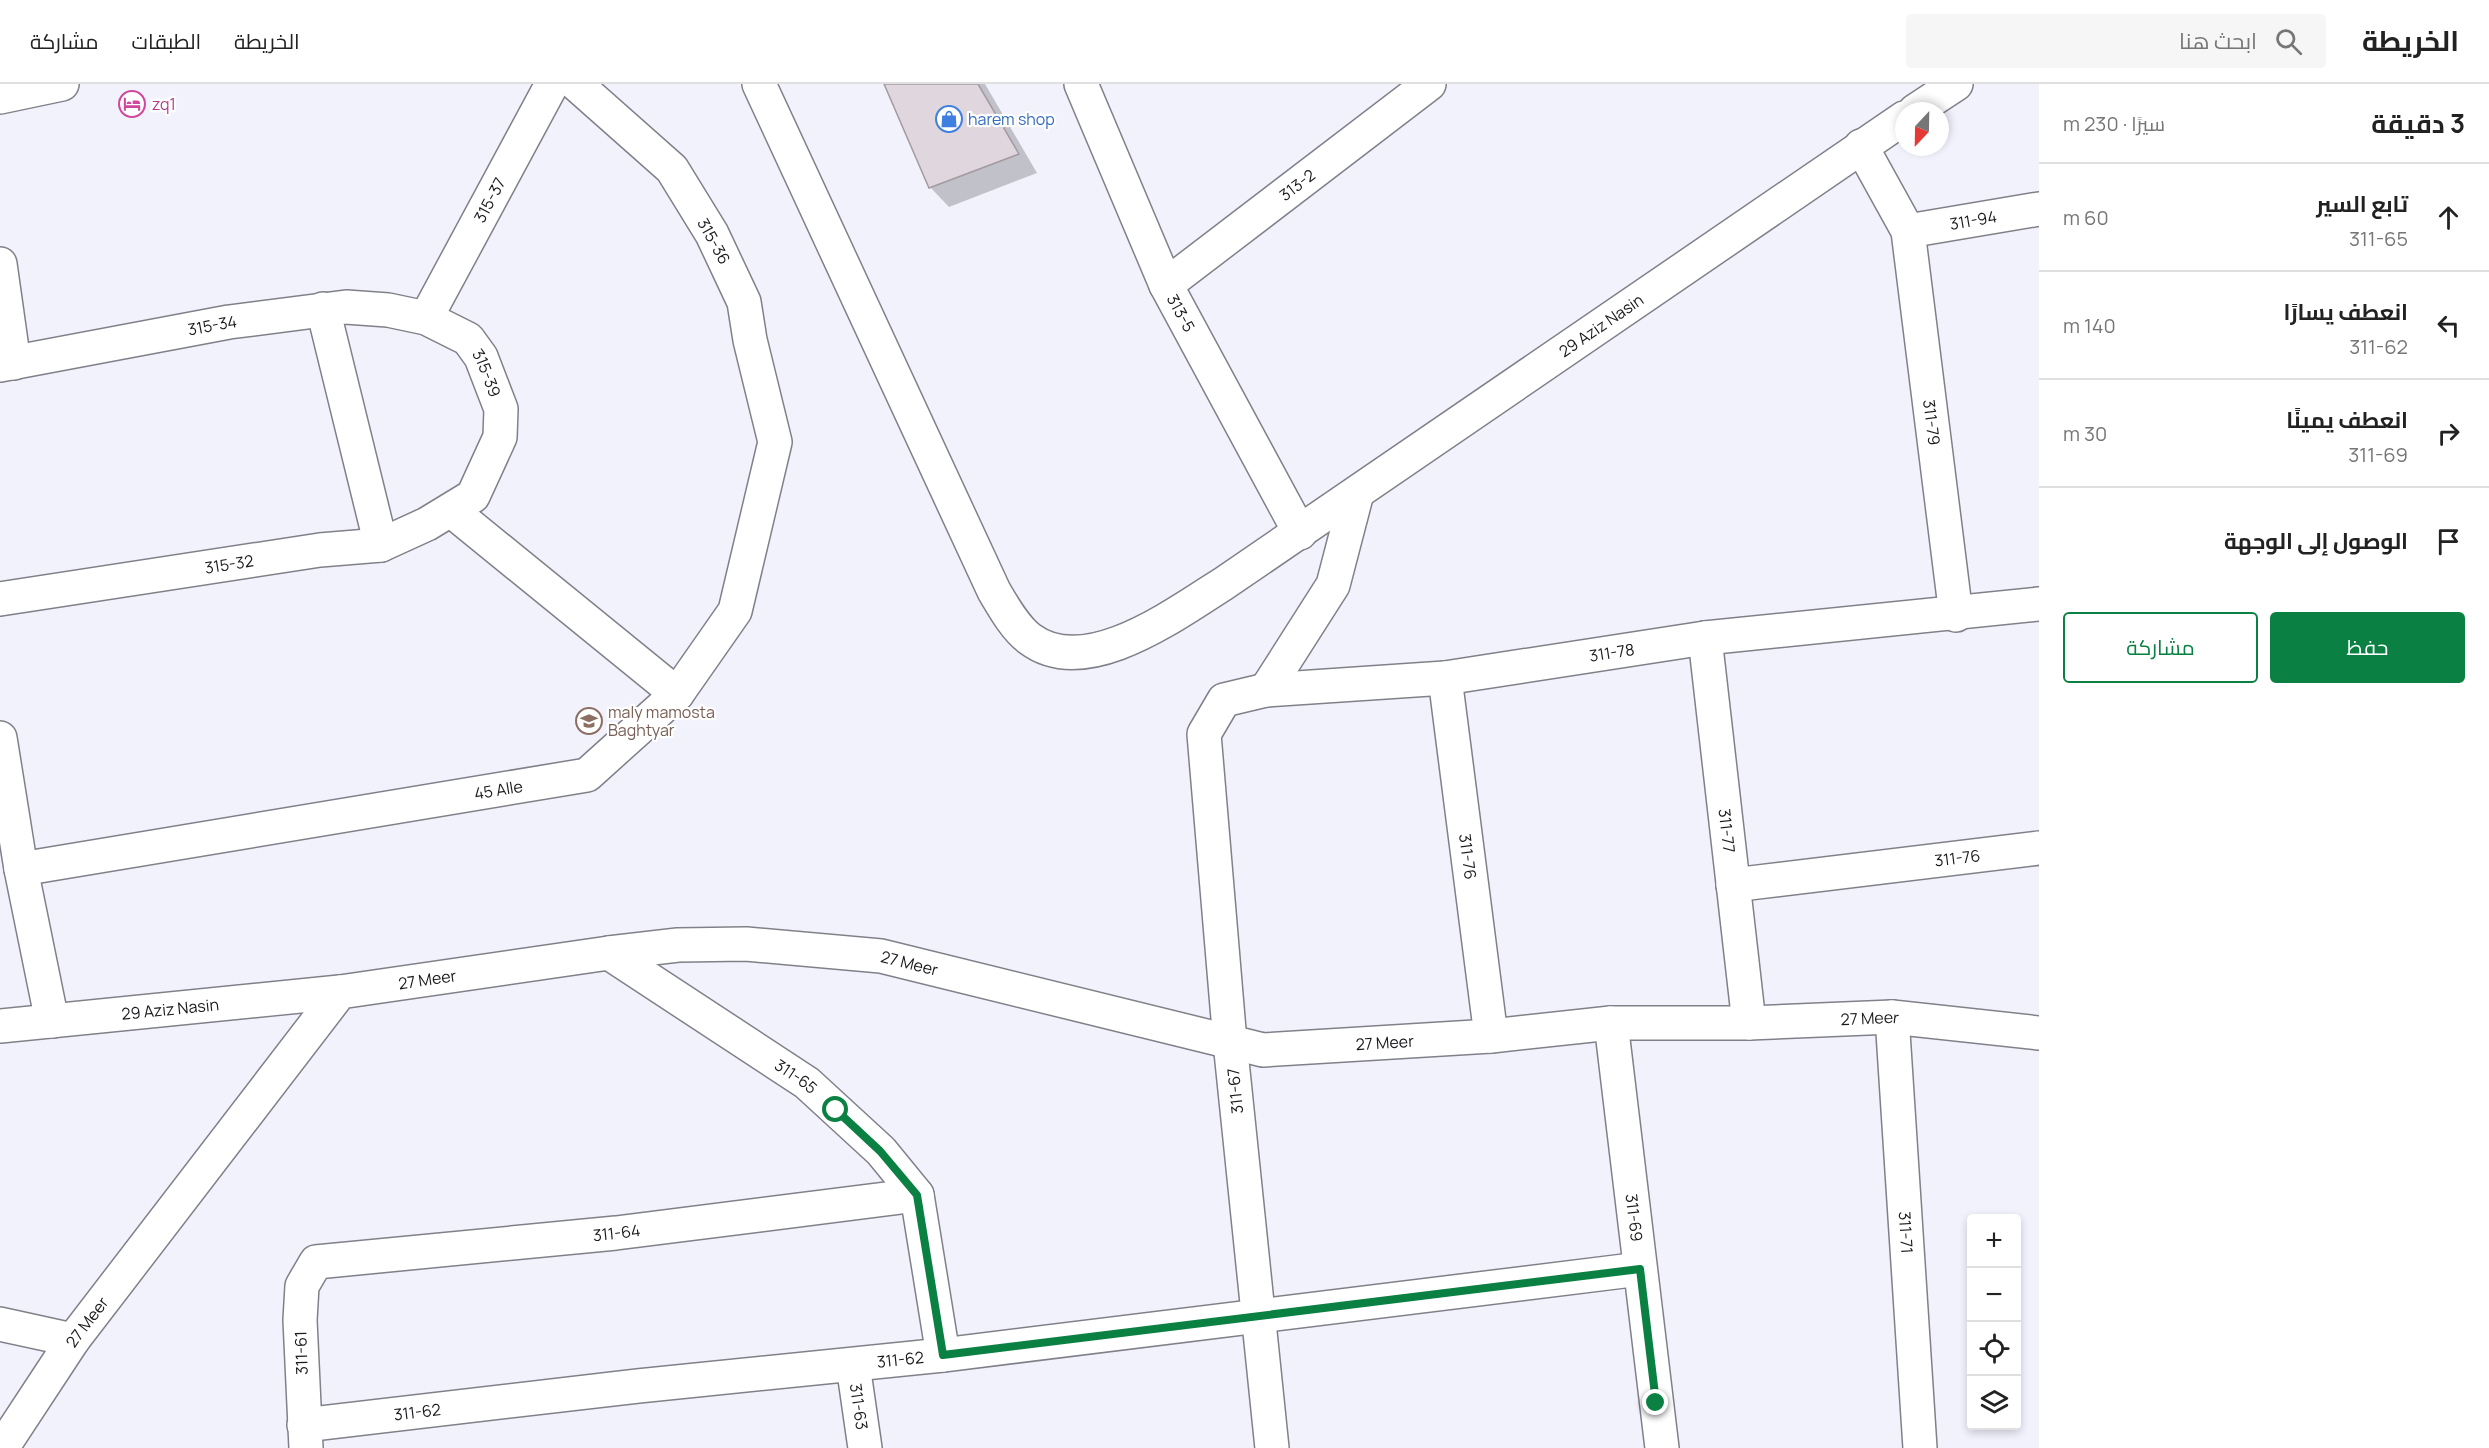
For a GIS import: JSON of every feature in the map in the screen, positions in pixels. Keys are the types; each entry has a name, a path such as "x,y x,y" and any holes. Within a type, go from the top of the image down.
{"street":[{"path":"0,97 62,84"},
{"name":"315-37","path":"426,318 552,84"},
{"name":"315-36","path":"576,84 672,169 712,234 744,302 750,340 775,442"},
{"name":"29 Aziz Nasin","path":"759,84 994,591 1006,611 1030,639 1056,650 1089,653 1145,633 1300,533 1895,124"},
{"name":"313-5","path":"1081,84 1166,285 1300,533"},
{"name":"313-2","path":"1166,285 1429,84"},
{"path":"1929,102 1956,84"},
{"path":"1861,146 1908,231"},
{"name":"311-94","path":"1908,231 2039,209"},
{"name":"311-79","path":"1908,231 1956,615"},
{"path":"0,264 7,364"},
{"name":"315-34","path":"7,364 229,322 323,309 346,307 388,310 426,318"},
{"path":"323,309 381,545"},
{"name":"315-39","path":"426,318 468,339 482,357 501,409 501,437 488,468 473,496 452,511"},
{"name":"45 Alle","path":"21,869 586,775 677,694 735,610 775,442"},
{"path":"1266,690 1333,585 1357,493"},
{"path":"452,511 677,694"},
{"name":"315-32","path":"0,599 320,550 381,545 452,511"},
{"name":"311-78","path":"1204,734 1224,700 1266,690 1445,678 1705,638 1956,615 2039,604"},
{"name":"311-77","path":"1705,638 1749,1023"},
{"name":"311-76","path":"1445,678 1491,1036"},
{"name":"311-67","path":"1204,734 1230,1042 1272,1448"},
{"path":"0,738 21,869 52,1021"},
{"name":"311-76","path":"1733,885 2039,848"},
{"name":"27 Meer","path":"2,1448 73,1340 340,992 609,953 678,945 746,944 881,956 1263,1050 1491,1036 1611,1023 1749,1023 1892,1017 2039,1033"},
{"name":"311-65","path":"609,953 807,1083 880,1151 917,1195"},
{"name":"29 Aziz Nasin","path":"0,1026 340,992"},
{"name":"311-71","path":"1892,1017 1920,1448"},
{"name":"311-69","path":"1611,1023 1662,1448"},
{"path":"917,1195 943,1355"},
{"name":"311-64","path":"316,1262 616,1233 917,1195"},
{"name":"311-61","path":"305,1436 300,1320 302,1286 316,1262"},
{"name":"311-62","path":"305,1436 638,1386 943,1355 1640,1269"},
{"path":"0,1324 73,1340"},
{"name":"311-63","path":"853,1365 865,1448"}],"building":[{"name":"harem shop","path":"884,84 978,84 1019,154 929,188"}],"place":[{"name":"zq1","path":"132,104"},
{"name":"harem shop","path":"949,119"},
{"name":"maly mamosta Baghtyar","path":"589,721"}],"route":[{"path":"836,1110 880,1151 917,1195 943,1355 1640,1269 1656,1403"}]}
